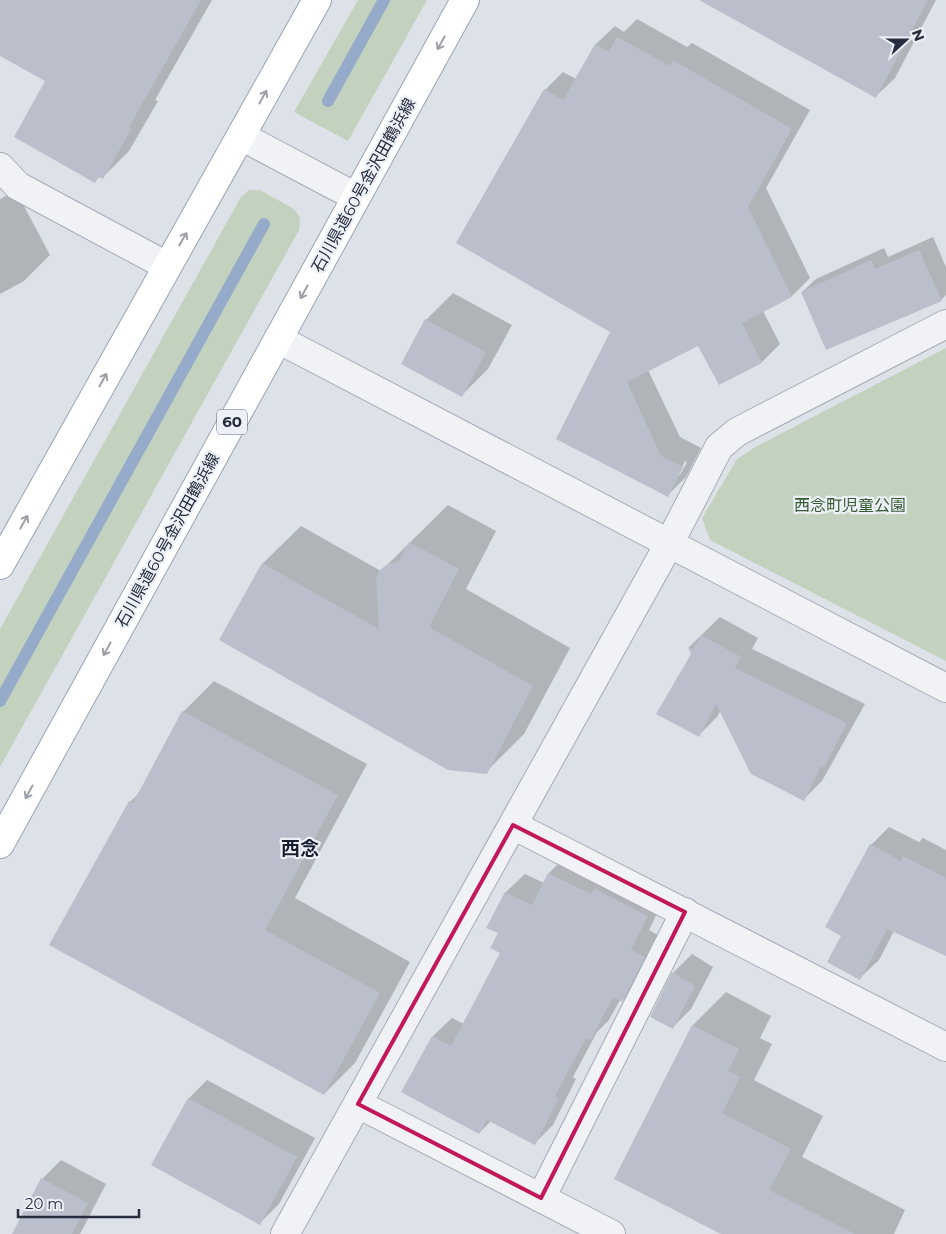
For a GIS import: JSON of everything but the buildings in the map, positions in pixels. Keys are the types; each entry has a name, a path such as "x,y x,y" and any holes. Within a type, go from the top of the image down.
{"main road":[{"path":"0,565 317,0"},
{"name":"石川県道60号金沢田鶴浜線","path":"0,844 465,0"}],"street":[{"path":"241,136 356,197"},
{"path":"0,169 18,186 168,266"},
{"path":"285,1234 669,544 719,448 737,432 946,324"},
{"path":"278,339 946,688"},
{"path":"513,825 946,1047"},
{"path":"541,1198 685,912"},
{"path":"358,1104 610,1234"}],"highlighted area":[{"path":"513,825 685,912 541,1198 358,1104"}],"green space":[{"path":"358,0 427,0 348,141 294,112"},
{"path":"249,190 260,190 294,209 300,218 299,230 0,767 0,629 241,197"},
{"name":"西念町児童公園","path":"946,348 946,661 710,540 702,518 737,459 757,446"}],"waterway":[{"path":"328,101 384,0"},
{"path":"0,701 264,224"}],"district":[{"name":"西念","path":"300,848"}]}
